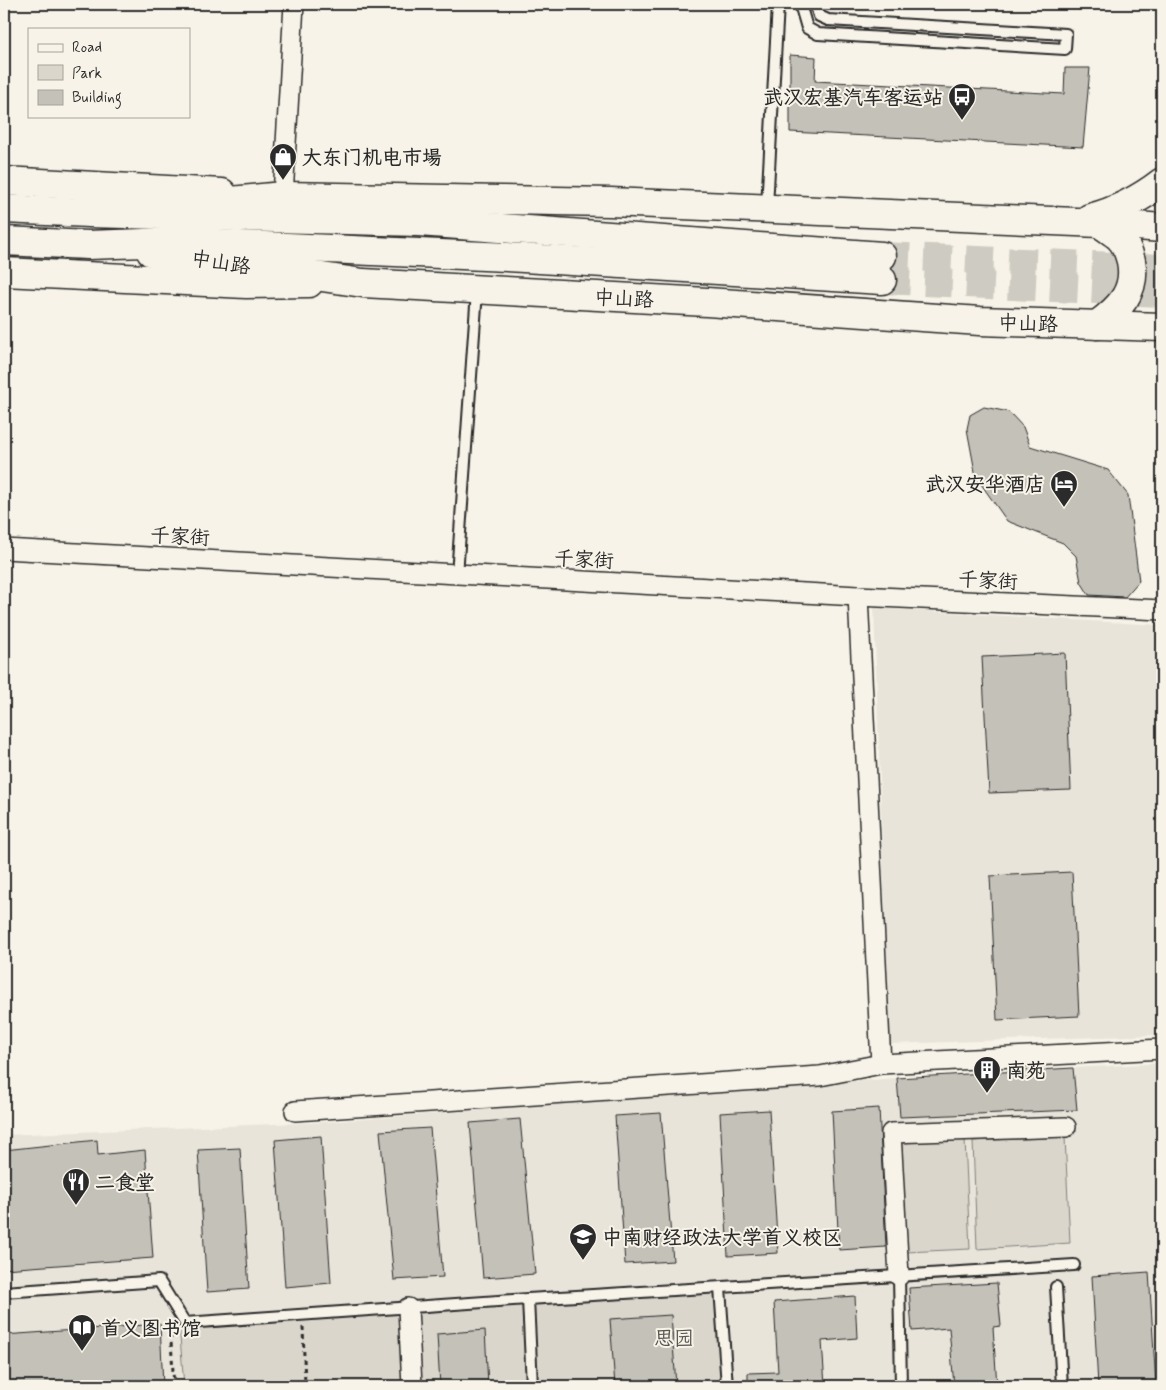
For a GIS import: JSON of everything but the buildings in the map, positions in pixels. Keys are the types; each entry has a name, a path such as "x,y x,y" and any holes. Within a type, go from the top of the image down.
{"main road":[{"path":"4,181 283,196"},
{"path":"1072,222 1101,215 1125,206 1148,194 1162,182"},
{"name":"中山路","path":"89,213 283,196 610,202 1100,223 1162,228"},
{"name":"中山路","path":"4,209 419,222 882,268 507,257 173,242 88,244 4,241"},
{"path":"1098,325 1114,313 1125,299 1131,284 1132,268 1129,253 1120,238 1100,223"},
{"name":"中山路","path":"88,244 185,256 363,284 707,302 980,321 1162,327"},
{"path":"4,272 246,284 363,284"}],"street":[{"path":"283,196 294,4"},
{"name":"千家街","path":"4,549 457,575 1162,610"},
{"path":"858,596 881,1064"},
{"path":"295,1111 820,1076 881,1064 1162,1050"},
{"path":"899,1276 891,1133 1066,1127"},
{"path":"408,1308 412,1386"}],"lane":[{"path":"767,209 778,4"},
{"path":"800,4 807,28 818,34 1064,49 1066,34 828,20 820,16 815,4"},
{"path":"457,575 477,290"},
{"path":"4,1292 159,1280 185,1323 1074,1266"},
{"path":"899,1276 901,1386"},
{"path":"1056,1287 1062,1386"},
{"path":"720,1288 727,1386"},
{"path":"528,1300 532,1386"}],"path":[{"path":"168,1296 174,1386"},
{"path":"303,1315 305,1386"}],"shaded area":[{"path":"874,608 1158,625 1162,697 1162,1035 889,1044"},
{"name":"中南财经政法大学首义校区","path":"1162,1063 1162,1386 4,1386 4,1135 325,1122 897,1078"}],"green space":[{"path":"1065,1137 1070,1243 977,1249 973,1141"},
{"path":"965,1140 970,1249 906,1252 900,1143"},
{"name":"思园","path":"720,1288 725,1386 184,1386 179,1325"}],"tunnel":[{"path":"882,256 1162,268"},
{"path":"882,280 1162,293"}],"place":[{"name":"武汉宏基汽车客运站","path":"962,121"},
{"name":"大东门机电市場","path":"283,181"},
{"name":"武汉安华酒店","path":"1064,508"},
{"name":"南苑","path":"987,1094"},
{"name":"二食堂","path":"76,1206"},
{"name":"中南财经政法大学首义校区","path":"583,1261"},
{"name":"首义图书馆","path":"82,1352"}]}
